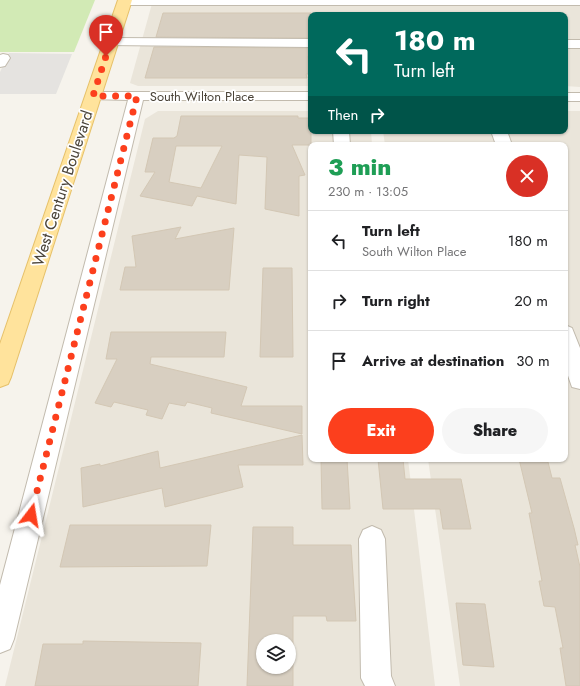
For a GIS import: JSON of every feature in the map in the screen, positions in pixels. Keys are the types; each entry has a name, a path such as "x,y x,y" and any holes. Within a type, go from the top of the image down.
{"main road":[{"name":"West Century Boulevard","path":"0,376 110,42 125,1"}],"street":[{"path":"125,1 580,1"},
{"path":"110,42 308,43"},
{"path":"568,44 580,44"},
{"name":"South Wilton Place","path":"93,96 308,96"},
{"path":"0,639 137,96"},
{"path":"568,97 580,97"},
{"path":"568,343 580,380"},
{"path":"372,539 376,678 380,686"}],"shaded area":[{"path":"153,0 580,0 580,87 568,86 568,12 308,12 308,86 138,86 130,83"},
{"path":"9,53 72,54 56,94 0,94 0,72"},
{"path":"158,111 308,111 308,134 371,134 372,142 308,142 308,462 408,462 435,686 5,686 145,119"},
{"path":"568,111 580,111 580,686 460,686 428,462 568,462 568,142 385,142 383,134 568,134"}],"green space":[{"path":"0,0 95,0 74,52 0,52"}],"building":[{"path":"163,13 308,13 308,38 156,37"},
{"path":"154,47 308,48 307,78 145,78"},
{"path":"181,116 298,116 298,118 308,118 308,134 311,134 311,142 308,142 308,145 292,145 305,175 299,176 299,216 265,209 267,157 239,155 236,204 197,196 192,206 140,196 155,172 145,172 153,138 174,138 177,136","holes":["176,146 222,146 201,188 169,182"]},
{"path":"181,227 175,239 234,228 229,290 120,290 125,267 136,267 132,236"},
{"path":"263,268 292,268 293,357 260,357"},
{"path":"111,332 226,332 224,357 151,357 150,364 247,387 241,406 302,406 302,434 211,413 212,408 187,402 185,406 169,403 162,419 146,415 148,410 114,402 111,407 95,403 117,359 106,359"},
{"path":"302,435 303,465 238,465 243,487 165,507 162,488 83,507 81,468 100,464 100,466 158,451 160,468"},
{"path":"321,462 347,462 350,509 322,509"},
{"path":"378,462 403,462 405,479 461,479 471,529 443,529 440,509 383,509"},
{"path":"520,462 548,462 552,478 560,478 578,545 575,545 580,567 580,686 566,686 560,648 563,648 555,607 544,606 539,581 542,581 529,513 532,513"},
{"path":"70,525 211,525 207,566 60,567"},
{"path":"253,527 293,527 293,545 351,545 356,621 327,621 326,616 293,616 293,634 256,634 256,674 293,674 293,686 247,686"},
{"path":"456,603 485,604 494,667 463,665"},
{"path":"83,641 201,643 198,686 35,686 43,644 83,644"}],"route":[{"path":"31,515 137,96 93,96 106,56"}]}
